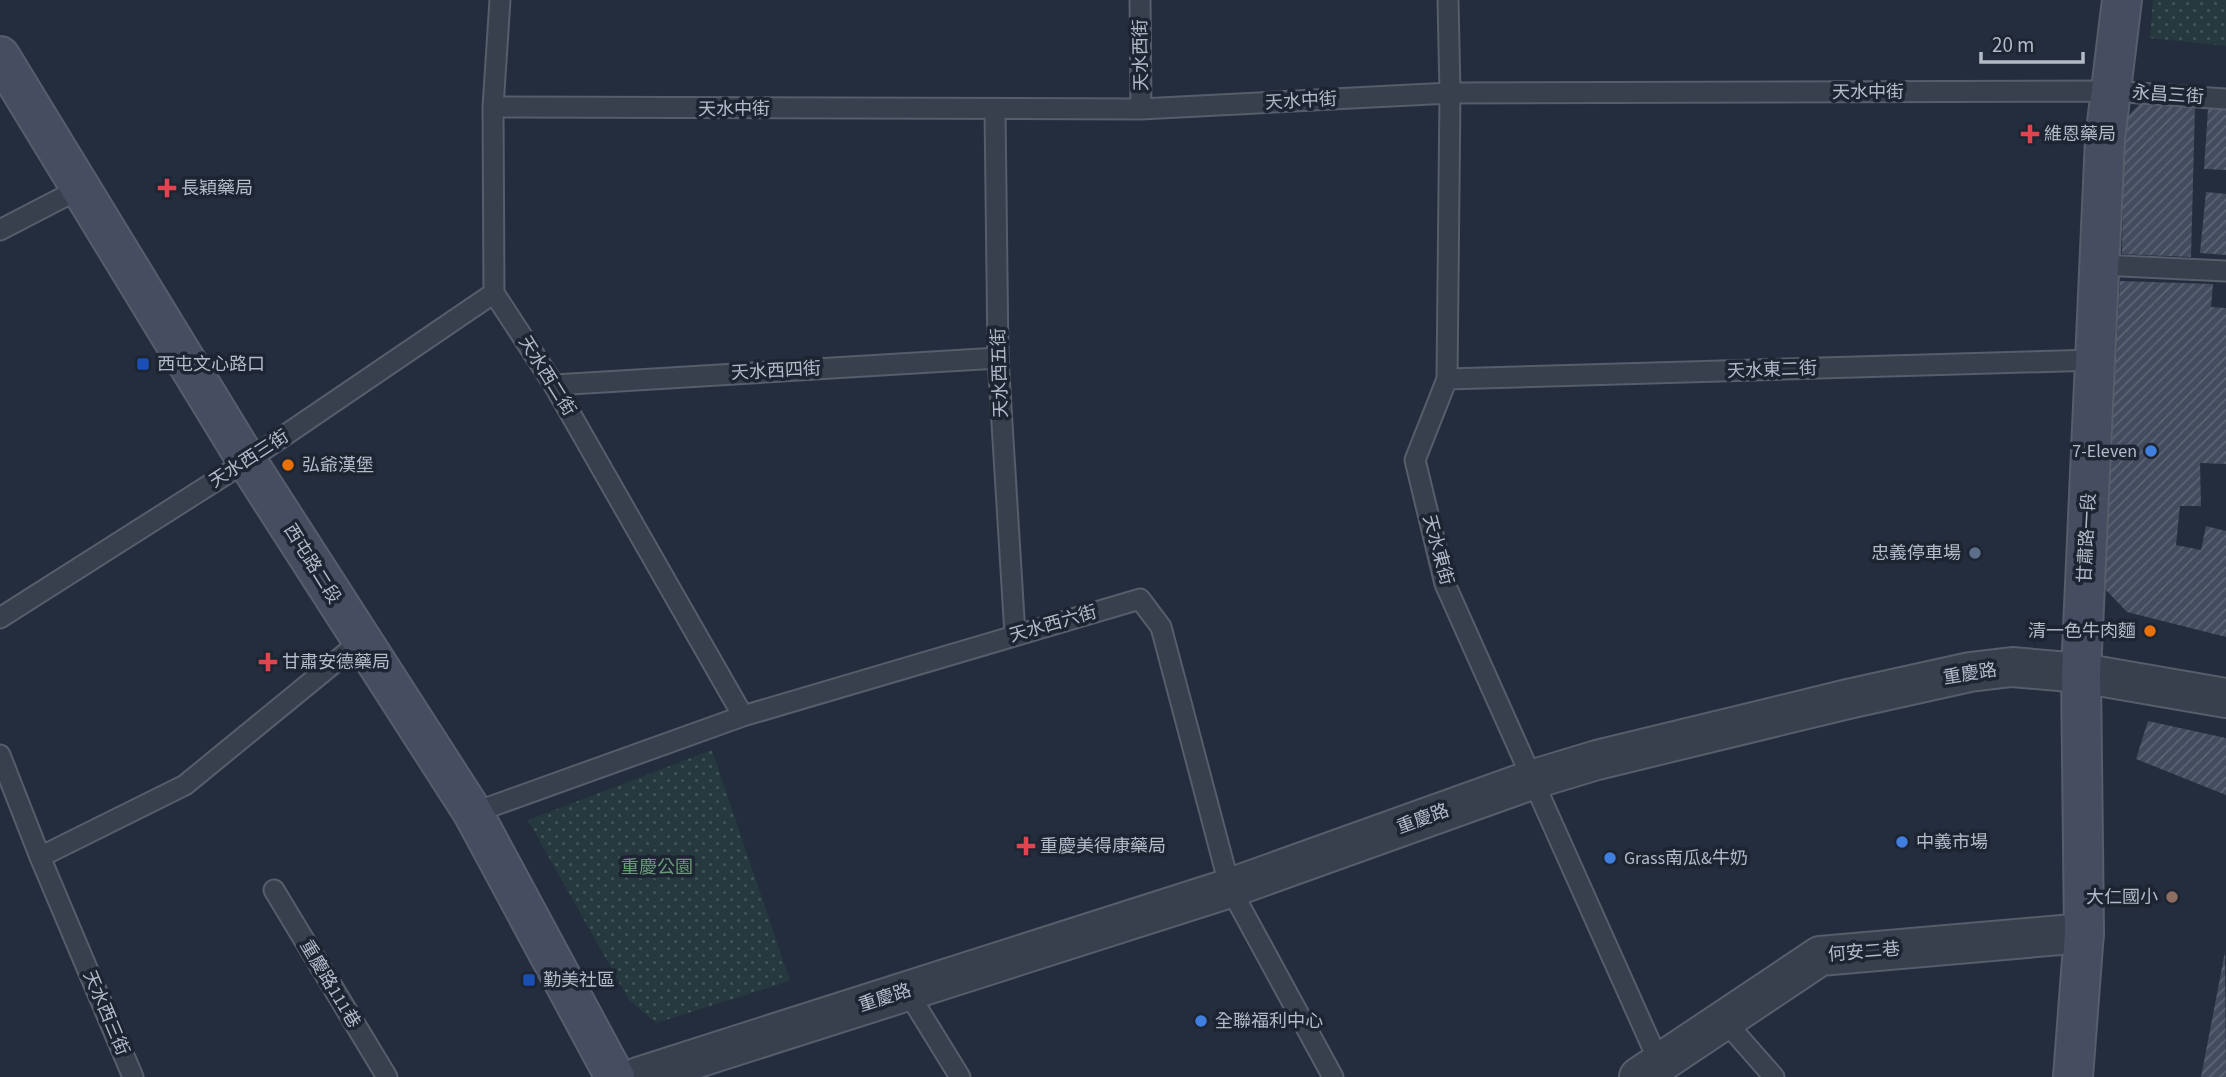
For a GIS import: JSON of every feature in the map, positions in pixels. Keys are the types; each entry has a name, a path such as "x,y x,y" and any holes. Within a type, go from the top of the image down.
{"street":[{"name":"甘肅路一段","path":"2074,1077 2084,933 2081,673 2110,92 2122,0"},
{"name":"西屯路二段","path":"0,56 247,461 473,813 615,1077"},
{"name":"重慶路","path":"638,1077 1230,888 1534,779 1610,757 1970,672 2011,667 2081,673 2226,698"},
{"name":"何安二巷","path":"1649,1069 1820,956 2084,933"}],"lane":[{"path":"494,293 493,107 500,0"},
{"name":"天水西街","path":"1140,0 1141,109"},
{"name":"天水東街","path":"1448,0 1450,93 1447,379 1415,460 1445,584 1534,779 1649,1069"},
{"name":"天水中街","path":"493,107 1141,109 1450,93 2110,92"},
{"name":"永昌三街","path":"2110,92 2226,99"},
{"name":"天水西五街","path":"995,110 998,358 1014,635"},
{"path":"0,230 81,188"},
{"path":"2101,265 2226,271"},
{"name":"天水西二街","path":"494,293 554,385 743,716"},
{"name":"天水西三街","path":"0,618 247,461 494,293"},
{"name":"天水西四街","path":"554,385 998,358"},
{"name":"天水東二街","path":"1447,379 2096,360"},
{"name":"天水西六街","path":"473,813 743,716 1140,599 1161,627 1230,888 1333,1077"},
{"path":"40,857 185,785 361,641"},
{"name":"天水西三街","path":"0,754 40,857 133,1077"},
{"name":"重慶路111巷","path":"274,891 387,1077"},
{"path":"907,991 960,1077"},
{"path":"1723,1020 1774,1077"}],"green space":[{"path":"2153,0 2226,0 2226,46 2150,38"},
{"name":"重慶公園","path":"712,750 790,981 656,1023 629,1000 528,820"}],"building":[{"path":"2141,103 2195,105 2191,257 2122,254 2124,120"},
{"path":"2208,108 2226,109 2226,170 2204,169"},
{"path":"2206,192 2226,194 2226,255 2200,253"},
{"path":"2120,281 2213,284 2211,307 2226,308 2226,464 2200,463 2201,506 2180,506 2176,545 2201,550 2206,526 2226,531 2226,637 2127,612 2104,588"},
{"path":"2148,721 2226,738 2226,795 2136,759"},
{"path":"2225,952 2226,1077 2201,1077"}],"place":[{"name":"維恩藥局","path":"2030,134"},
{"name":"長穎藥局","path":"167,188"},
{"name":"西屯文心路口","path":"143,364"},
{"name":"7-Eleven","path":"2151,451"},
{"name":"弘爺漢堡","path":"288,465"},
{"name":"忠義停車場","path":"1975,553"},
{"name":"清一色牛肉麵","path":"2150,631"},
{"name":"甘肅安德藥局","path":"268,662"},
{"name":"中義市場","path":"1902,842"},
{"name":"重慶美得康藥局","path":"1026,846"},
{"name":"Grass南瓜&牛奶","path":"1610,858"},
{"name":"大仁國小","path":"2172,897"},
{"name":"勤美社區","path":"529,980"},
{"name":"全聯福利中心","path":"1201,1021"}]}
